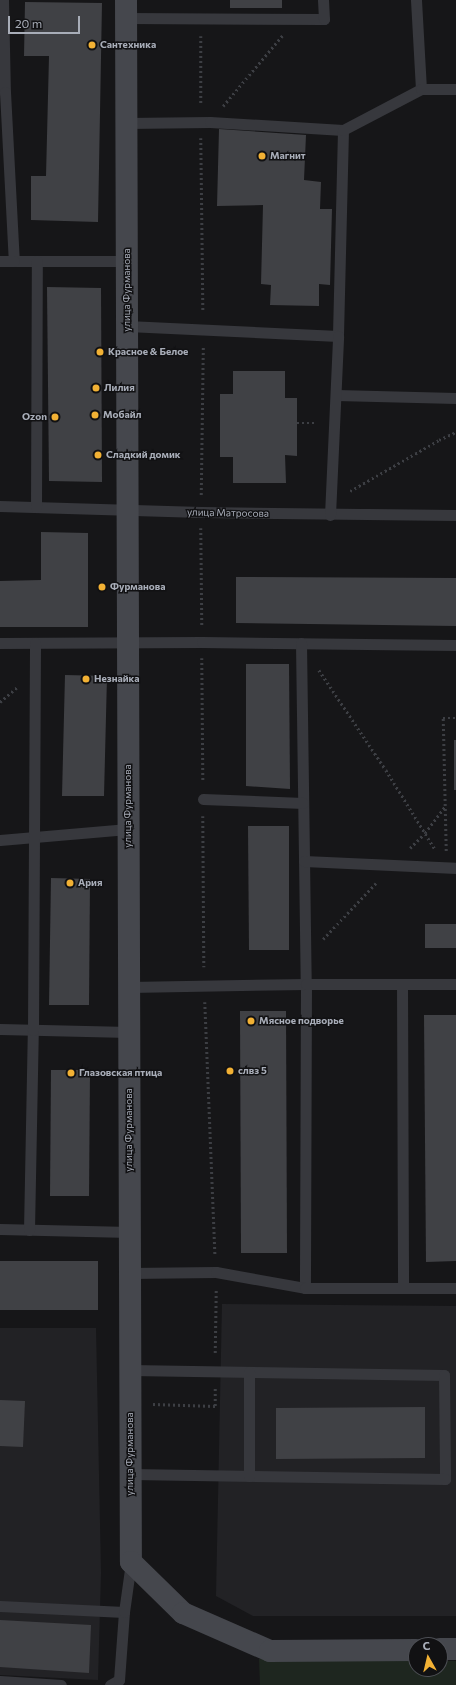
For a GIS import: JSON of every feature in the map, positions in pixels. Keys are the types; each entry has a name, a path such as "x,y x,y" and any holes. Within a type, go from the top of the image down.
{"main road":[{"name":"улица Фурманова","path":"126,9 131,1562"},
{"path":"131,1562 183,1613 270,1651 408,1650"}],"lane":[{"path":"3,0 2,92 14,261"},
{"path":"126,9 201,18 324,19 323,0"},
{"path":"416,0 421,89"},
{"path":"127,123 205,122 343,130 421,89 456,89"},
{"path":"330,515 338,336 343,130"},
{"path":"0,261 127,261"},
{"path":"36,507 37,261"},
{"path":"127,326 338,336"},
{"path":"336,395 456,398"},
{"name":"улица Матросова","path":"0,506 330,515 456,515"},
{"path":"0,643 202,642 456,645"},
{"path":"29,1230 33,1030 35,643"},
{"path":"301,643 306,984 305,1288"},
{"path":"203,800 303,803"},
{"path":"0,840 128,829"},
{"path":"304,861 451,868"},
{"path":"129,987 306,984 456,984"},
{"path":"402,984 402,1288"},
{"path":"0,1029 129,1032"},
{"path":"0,1229 130,1232"},
{"path":"130,1273 216,1272 305,1288 456,1288"},
{"path":"130,1370 444,1375 445,1479 130,1474"},
{"path":"249,1372 249,1476"},
{"name":"улица Фурманова","path":"110,1685 119,1680 124,1612 131,1562"},
{"path":"0,1606 124,1612"},
{"path":"0,1681 61,1685"}],"path":[{"path":"130,1403 215,1406 216,1272 204,986 201,512 205,122 201,18"},
{"path":"205,122 296,19"},
{"path":"330,515 338,498 439,440 456,432"},
{"path":"301,643 451,868"},
{"path":"451,868 444,718 456,718"}],"shaded area":[{"path":"222,1304 456,1306 456,1616 253,1616 216,1596"},
{"path":"0,1328 96,1328 101,1573 98,1680 0,1675"},
{"path":"259,1659 408,1660 408,1677 448,1677 448,1661 456,1661 456,1685 260,1685"}],"building":[{"path":"230,0 282,0 282,8 230,8"},
{"path":"25,2 102,3 98,222 31,220 31,176 46,176 49,56 24,56"},
{"path":"219,129 306,135 304,180 321,182 320,209 332,209 330,285 319,284 319,306 270,305 271,285 261,284 263,205 217,206"},
{"path":"47,287 101,288 102,482 49,481"},
{"path":"233,371 285,371 285,398 297,398 297,456 285,455 286,483 233,483 233,457 220,457 220,394 233,394"},
{"path":"41,532 88,533 88,627 0,627 0,581 41,580"},
{"path":"236,577 456,578 456,626 236,623"},
{"path":"246,664 289,664 290,789 246,786"},
{"path":"65,675 107,676 104,796 62,796"},
{"path":"454,740 456,740 456,790 454,790"},
{"path":"248,826 289,826 289,950 249,950"},
{"path":"51,878 90,879 89,1005 49,1005"},
{"path":"425,924 456,924 456,948 425,948"},
{"path":"240,1011 286,1011 287,1253 241,1253"},
{"path":"424,1015 456,1015 456,1261 426,1262"},
{"path":"51,1070 90,1070 89,1196 50,1196"},
{"path":"0,1261 98,1261 98,1310 0,1310"},
{"path":"0,1400 25,1401 23,1447 0,1446"},
{"path":"425,1407 425,1458 276,1459 276,1408"},
{"path":"0,1620 91,1625 89,1673 0,1667"}],"place":[{"name":"Сантехника","path":"92,45"},
{"name":"Магнит","path":"262,156"},
{"name":"Красное & Белое","path":"100,352"},
{"name":"Лилия","path":"96,388"},
{"name":"Мобайл","path":"95,415"},
{"name":"Ozon","path":"55,417"},
{"name":"Сладкий домик","path":"98,455"},
{"name":"Фурманова","path":"102,587"},
{"name":"Незнайка","path":"86,679"},
{"name":"Ария","path":"70,883"},
{"name":"Мясное подворье","path":"251,1021"},
{"name":"слвз 5","path":"230,1071"},
{"name":"Глазовская птица","path":"71,1073"}]}
